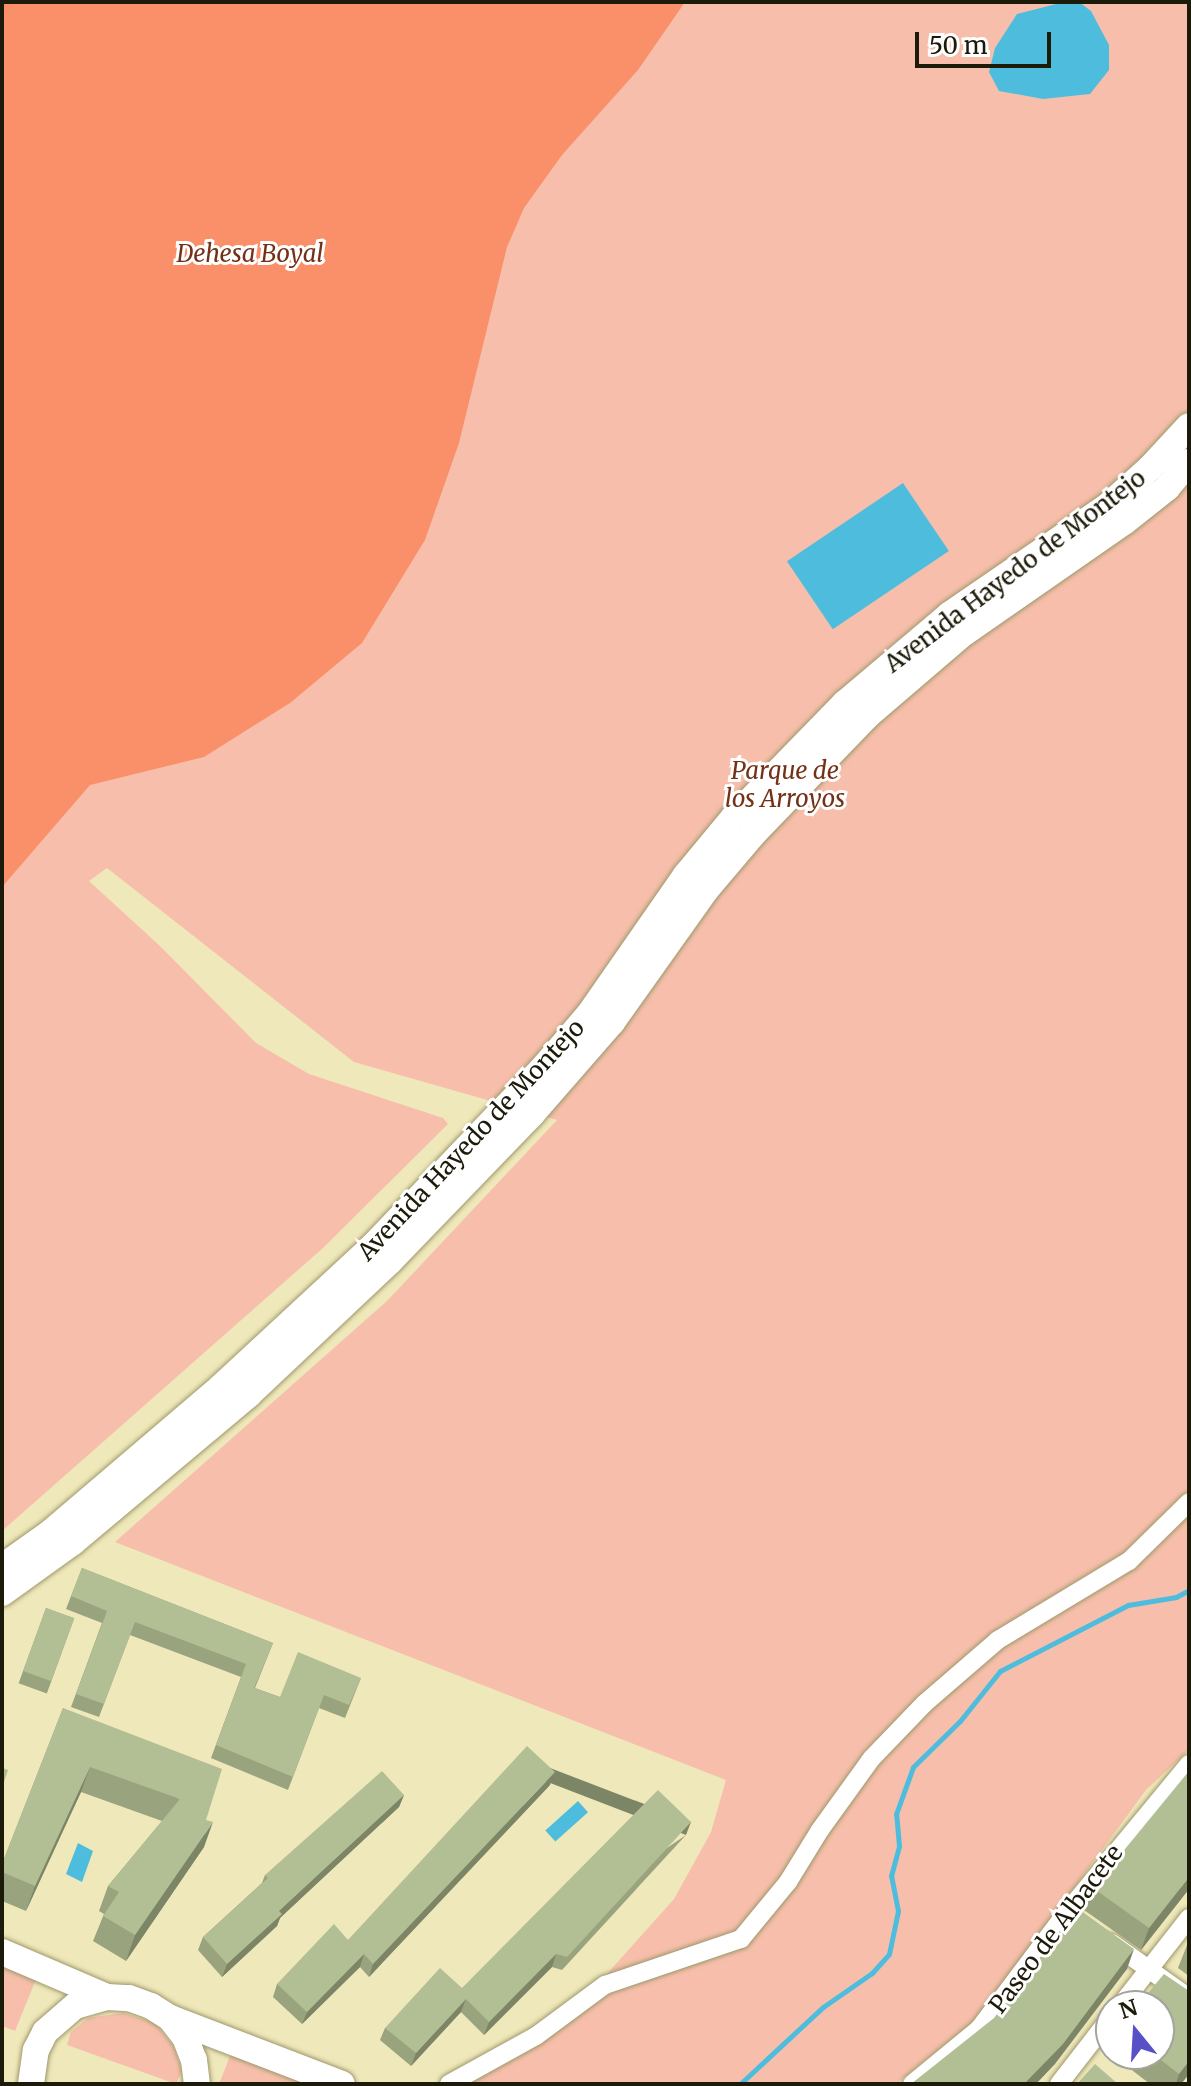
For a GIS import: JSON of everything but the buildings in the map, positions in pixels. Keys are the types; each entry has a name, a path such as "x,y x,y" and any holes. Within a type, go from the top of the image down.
{"street":[{"name":"Avenida Hayedo de Montejo","path":"19,1564 222,1386 372,1247 543,1068 590,1013 686,875 724,829 834,713 949,615 1109,505 1150,468 1189,426"},
{"path":"2,1593 19,1564 248,1395 401,1250 556,1087 612,1022 705,891 754,833 867,716 964,633 1124,522 1167,488 1189,462"},
{"path":"449,2084 536,2036 605,1985 741,1939 788,1882 820,1830 872,1758 925,1703 998,1640 1129,1561 1189,1502"},
{"name":"Paseo de Albacete","path":"912,2084 979,2029 1079,1920 1189,1764"},
{"path":"1132,1990 1189,1918"},
{"path":"1079,1920 1189,1998"},
{"path":"2,1952 107,1997 140,2002 170,2018 342,2084"},
{"path":"31,2084 36,2050 52,2025 75,2006 107,1997"},
{"path":"170,2018 185,2037 194,2060 197,2084"},
{"path":"1059,2084 1087,2060 1095,2046"}],"green space":[{"name":"Parque de los Arroyos","path":"2,2 1189,2 1189,1750 1146,1790 979,2017 896,2084 436,2084 581,2003 674,1899 711,1832 726,1780 115,1542 388,1300 557,1120 354,1062 107,868 89,881 160,946 256,1043 309,1074 443,1118 448,1124 323,1248 2,1531"},
{"name":"Dehesa Boyal","path":"2,2 685,2 638,70 562,155 524,208 507,247 459,443 425,540 362,643 290,703 204,757 90,785 2,887"},
{"path":"2,1963 37,1977 15,2031 2,2026"},
{"path":"123,2013 155,2023 174,2047 182,2071 176,2084 67,2045 71,2032 88,2018"},
{"path":"232,2051 315,2084 219,2084"}],"water":[{"path":"1064,2 1079,2 1091,11 1109,45 1109,70 1090,94 1043,99 999,91 989,72 995,48 1017,14"},
{"path":"903,483 949,551 833,629 787,561"},
{"path":"578,1801 588,1812 555,1842 545,1830"},
{"path":"78,1843 93,1851 82,1882 66,1874"}],"waterway":[{"path":"740,2084 823,2007 872,1973 889,1954 898,1911 891,1876 899,1846 896,1814 913,1767 960,1721 1000,1671 1128,1605 1176,1597 1189,1590"}]}
